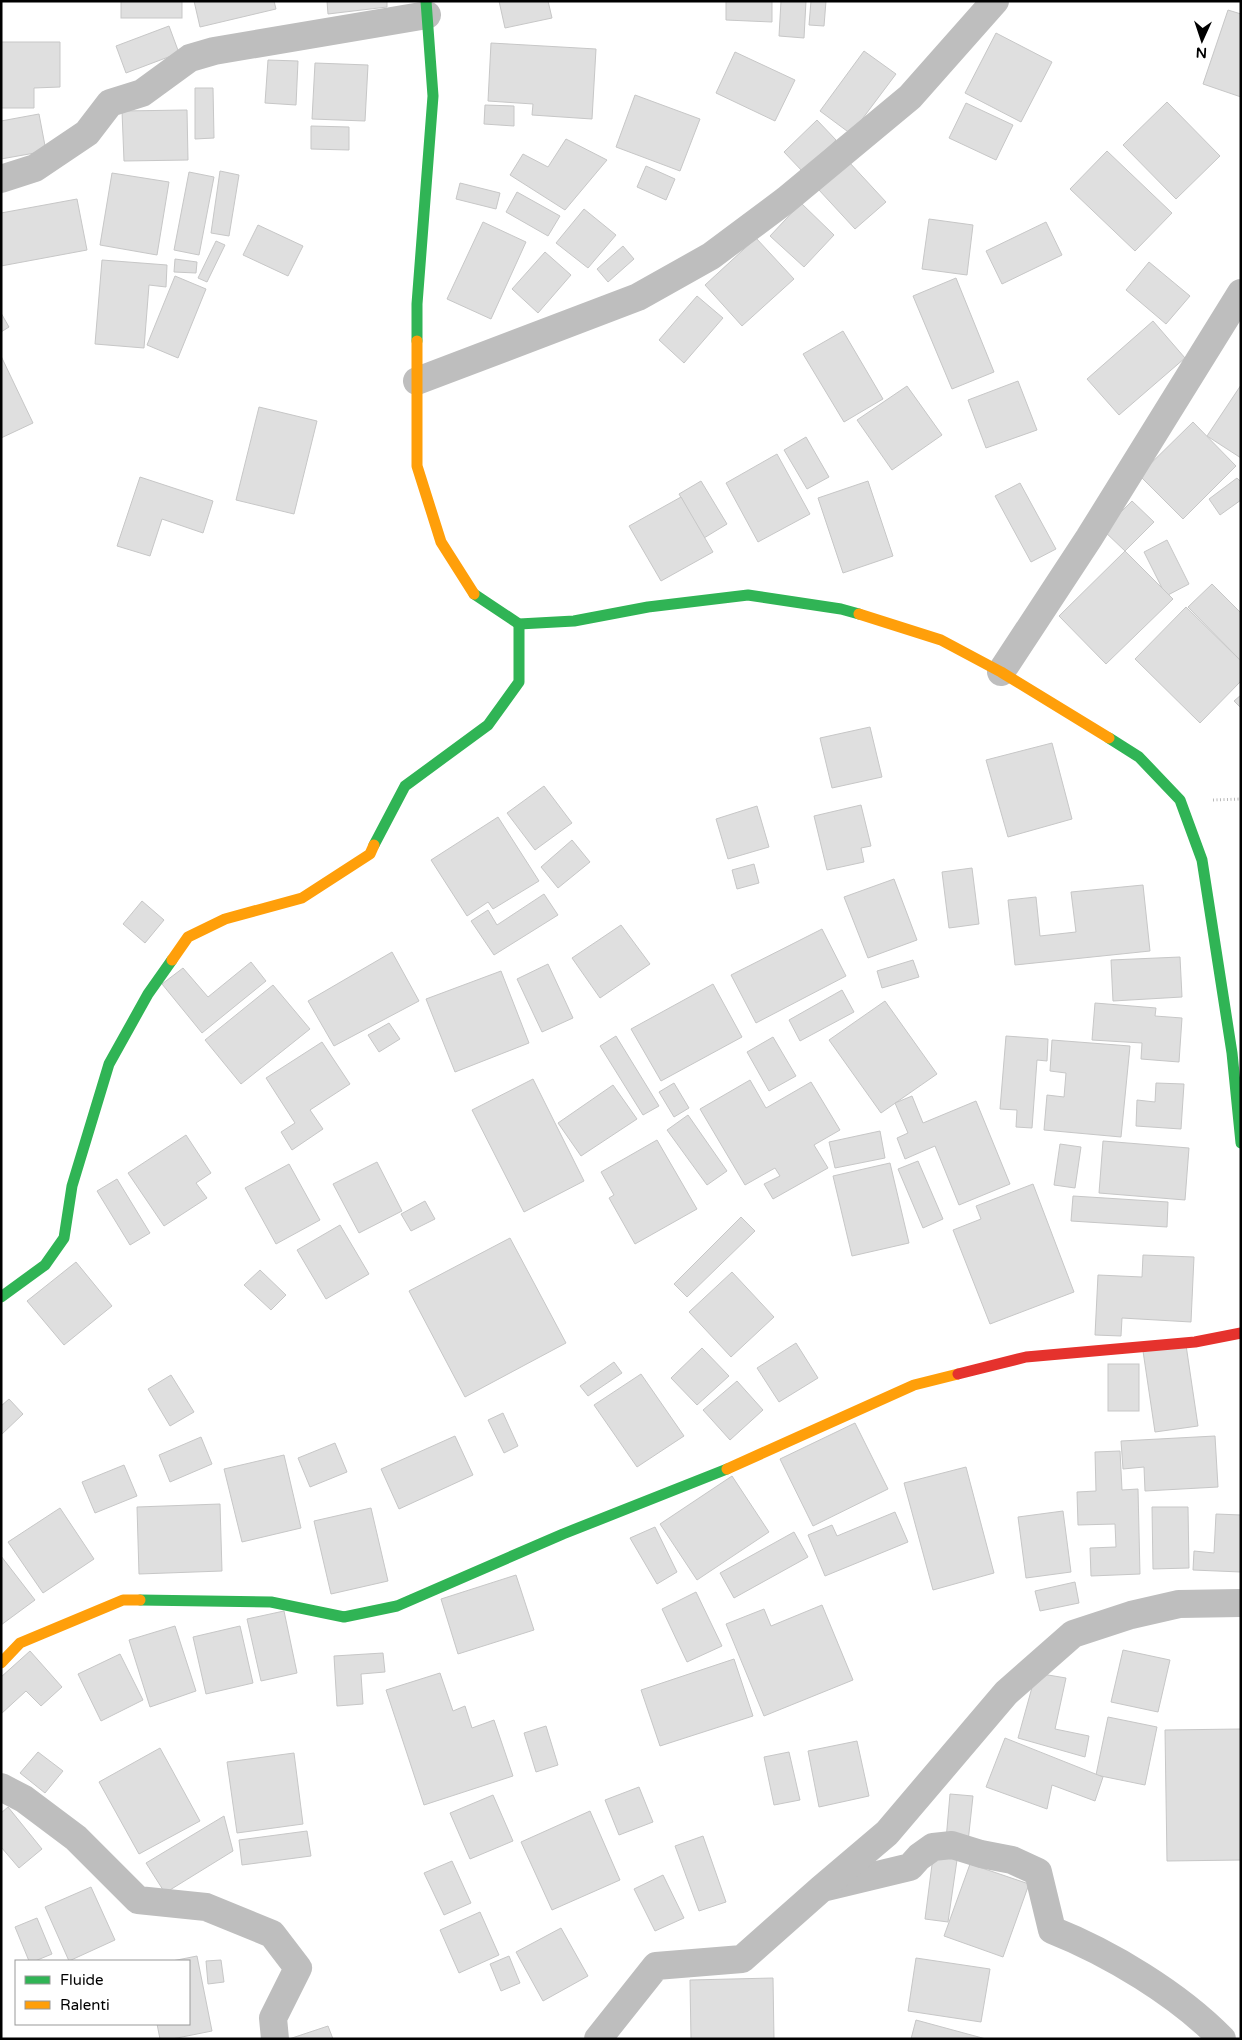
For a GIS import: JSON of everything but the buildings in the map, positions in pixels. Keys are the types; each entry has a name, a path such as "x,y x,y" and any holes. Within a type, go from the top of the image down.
{"street":[{"path":"418,381 638,297 711,256 786,200 910,97 995,1"},
{"path":"1,179 35,168 87,133 110,103 142,93 190,58 214,51 427,8 433,96 417,304 417,466 441,542 474,594 520,624 574,621 648,607 748,595 850,612 941,640 1001,672 1140,757 1180,800 1202,860 1236,1050 1241,1143"},
{"path":"1001,672 1090,538 1241,293"},
{"path":"1,1297 45,1266 64,1238 72,1186 109,1064 148,994 188,937 226,918 302,898 370,854 405,786 488,725 520,682 520,624"},
{"path":"1,1663 20,1643 123,1600 271,1602 344,1617 397,1606 563,1534 718,1473 914,1385 1026,1357 1195,1342 1241,1333"},
{"path":"598,2039 656,1966 742,1959 820,1889 887,1833 1006,1693 1073,1634 1131,1615 1179,1604 1241,1603"},
{"path":"1,1787 24,1799 76,1838 138,1900 206,1908 272,1934 298,1968 273,2018 275,2039"},
{"path":"820,1889 910,1867 919,1857 933,1847 952,1845 981,1854 1012,1860 1038,1872 1052,1930 1086,1944 1168,1993 1202,2019 1222,2039"}],"traffic: fast":[{"path":"417,341 417,304 433,96 426,1"},
{"path":"474,594 519,624 574,621 648,607 748,595 841,609 859,614"},
{"path":"374,845 405,786 488,725 519,682 519,624"},
{"path":"1109,738 1139,757 1180,800 1202,860 1232,1053 1241,1143"},
{"path":"1,1297 45,1265 64,1238 72,1186 109,1064 148,994 172,960"},
{"path":"140,1600 271,1602 344,1617 397,1606 563,1534 727,1469"}],"traffic: slow":[{"path":"417,341 417,466 441,542 474,594"},
{"path":"859,614 941,640 1001,672 1109,738"},
{"path":"172,960 188,937 225,919 302,898 370,854 374,845"},
{"path":"727,1469 914,1385 958,1374"},
{"path":"1,1663 20,1643 123,1600 140,1600"}],"traffic: jam":[{"path":"958,1374 1026,1357 1195,1342 1241,1333"}]}
